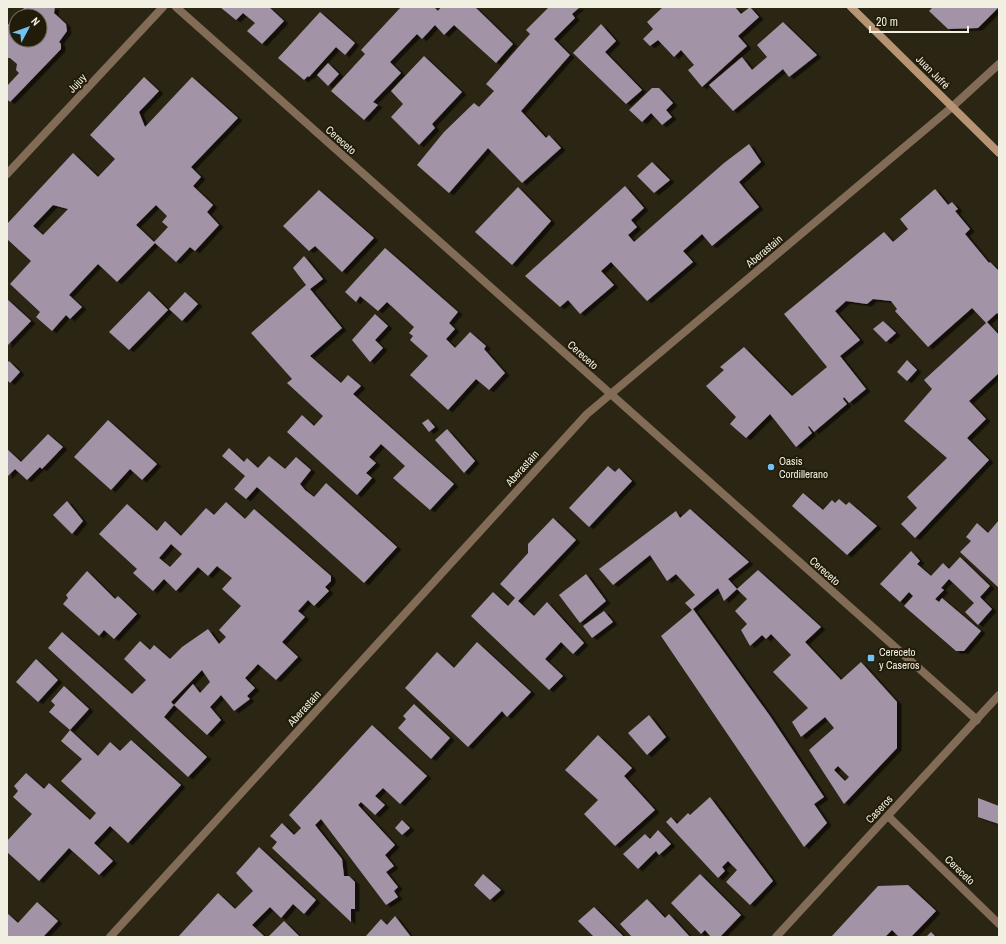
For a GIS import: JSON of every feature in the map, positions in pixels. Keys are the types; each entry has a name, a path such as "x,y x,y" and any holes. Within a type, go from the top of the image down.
{"street":[{"name":"Jujuy","path":"7,174 163,7"},
{"name":"Cereceto","path":"176,7 977,720"},
{"name":"Juan Jufré","path":"851,7 999,152"},
{"name":"Aberastain","path":"110,937 581,420 952,107 999,64"},
{"name":"Caseros","path":"776,937 999,695"},
{"name":"Cereceto","path":"888,816 999,924"}],"building":[{"path":"55,7 54,13 66,24 67,31 59,42 61,44 61,49 10,102 7,99 7,86 19,73 16,70 17,64 10,58 7,58 8,25 8,48 48,48 48,8 24,8"},
{"path":"220,7 269,7 284,21 262,44 247,31 255,23 243,13 236,20"},
{"path":"401,7 434,7 438,11 441,7 475,7 513,44 496,63 454,25 444,35 435,25 422,39 417,34 390,62 401,73 373,102 378,105 364,120 331,91 365,54 361,50"},
{"path":"549,7 580,7 572,14 575,18 554,39 570,55 521,111 546,138 549,135 561,148 522,183 488,148 449,193 417,165 444,132 474,103 479,107 494,91 486,84 530,34 526,30"},
{"path":"663,7 735,7 741,14 750,7 759,17 738,36 747,46 702,87 688,70 694,65 681,50 674,57 658,40 650,46 643,39 653,29 647,22"},
{"path":"933,7 999,7 978,28 948,29 929,11"},
{"path":"320,12 355,43 345,55 336,47 309,77 308,76 304,80 278,58"},
{"path":"783,22 817,55 789,77 783,69 733,111 709,85 742,57 752,70 767,57 757,45"},
{"path":"601,24 616,41 605,52 642,90 626,104 573,53"},
{"path":"424,56 462,92 432,124 435,128 419,145 391,117 403,104 391,91"},
{"path":"328,63 339,74 328,86 317,75"},
{"path":"144,77 159,91 139,112 145,127 192,77 238,118 191,167 201,177 193,186 213,205 207,212 219,225 195,251 190,247 176,262 155,243 117,282 98,264 69,295 82,307 70,319 66,315 52,331 36,317 40,312 10,284 31,261 7,239 7,224 73,153 98,177 115,159 90,135","holes":["53,205 68,209 43,235 33,226","156,205 167,216 162,222 168,227 154,242 136,225"]},
{"path":"652,88 659,88 673,103 666,110 672,117 662,125 651,113 642,122 629,110"},
{"path":"749,144 761,162 739,182 759,207 712,246 702,234 683,251 693,262 647,301 611,262 601,271 614,285 580,314 568,300 560,307 525,276 625,186 644,208 631,220 637,227 628,235 634,242 724,163"},
{"path":"652,162 670,180 654,193 637,176"},
{"path":"518,187 551,221 512,265 475,232"},
{"path":"935,189 948,205 952,202 958,209 955,211 970,229 965,234 989,263 990,262 999,271 999,315 997,313 987,322 999,335 999,373 969,401 986,419 967,438 989,460 915,538 901,524 917,508 907,497 947,458 904,421 932,389 924,380 986,323 972,308 928,347 895,311 897,309 891,301 873,299 867,304 846,301 835,311 860,340 840,356 866,389 849,403 844,397 843,399 847,404 814,432 809,426 808,427 812,433 796,447 770,414 746,438 730,424 736,417 706,386 724,370 720,367 744,347 792,396 827,367 784,314 884,232 893,242 908,229 900,219"},
{"path":"319,190 374,238 342,272 315,246 309,251 283,226"},
{"path":"385,248 458,312 449,323 455,329 446,339 455,348 470,332 486,346 484,349 505,373 489,390 476,379 448,410 410,375 428,356 410,340 413,336 409,333 414,327 387,302 378,311 360,296 356,302 345,292"},
{"path":"304,256 323,279 310,289 342,328 310,356 341,383 348,375 361,386 353,394 454,484 430,510 393,478 405,466 381,444 369,457 376,463 366,473 372,478 357,495 287,432 302,415 314,426 323,416 287,383 292,379 251,333 306,285 293,268"},
{"path":"149,291 168,310 129,350 109,332"},
{"path":"185,292 198,304 182,321 169,309"},
{"path":"7,299 31,321 7,346"},
{"path":"375,314 388,326 375,340 383,348 370,362 352,340"},
{"path":"883,321 896,333 886,342 873,329"},
{"path":"907,360 917,370 907,381 897,372"},
{"path":"9,361 20,372 10,383 7,380 7,363"},
{"path":"428,419 435,427 429,432 422,423"},
{"path":"108,420 157,464 142,480 130,469 111,490 74,457"},
{"path":"447,429 475,461 464,473 435,440"},
{"path":"48,434 63,447 42,469 40,467 27,480 15,469 7,477 7,449 21,462"},
{"path":"229,448 244,462 247,458 258,468 269,456 285,469 296,457 311,470 300,484 305,490 314,497 326,483 397,547 364,583 257,487 246,499 234,489 245,476 222,456"},
{"path":"608,466 615,472 619,468 632,481 589,527 569,508"},
{"path":"803,493 823,510 832,500 835,503 839,499 846,505 849,502 877,526 847,555 792,506"},
{"path":"67,501 83,521 72,534 53,515"},
{"path":"226,502 245,519 254,509 331,576 331,581 325,587 329,591 314,606 308,600 298,611 305,617 282,642 298,657 276,680 258,664 245,678 255,688 247,696 250,699 234,711 221,695 210,707 221,720 207,735 174,705 164,717 207,757 188,777 48,648 62,632 132,694 146,680 124,659 140,641 150,650 154,645 170,659 182,647 208,629 219,644 226,637 219,630 241,606 222,589 232,578 217,566 208,576 198,567 176,591 164,579 153,591 133,573 137,569 99,534 127,504 157,531 165,521 181,536 206,508 214,515","holes":["171,544 182,554 170,567 159,558","202,670 210,682 200,693 193,684 174,705 171,702"]},
{"path":"690,509 749,562 728,579 737,589 724,601 718,588 693,609 770,716 824,797 814,804 827,823 804,847 661,636 692,610 685,603 695,595 676,574 667,581 650,555 613,585 599,569 676,511 680,518"},
{"path":"553,518 576,540 518,601 534,616 547,602 584,643 573,654 561,642 545,659 563,676 549,690 471,616 493,592 508,606 515,598 500,584 528,553 528,544"},
{"path":"999,520 999,588 960,552 971,541 966,537 977,523 988,533"},
{"path":"911,551 920,561 917,564 931,576 943,563 949,569 960,557 990,586 980,597 992,609 978,625 965,612 974,603 949,579 941,588 944,590 935,599 939,602 942,598 981,631 964,651 956,651 904,606 913,596 909,592 900,602 880,584"},
{"path":"758,570 821,627 805,642 841,680 861,662 897,702 897,748 844,804 809,750 834,728 825,717 801,737 792,722 808,708 773,672 791,655 771,634 766,639 762,635 750,646 741,630 747,624 735,611 747,599 737,589","holes":["838,766 849,777 845,781 834,770"]},
{"path":"87,571 115,599 118,596 137,614 114,639 104,630 99,636 63,604 68,598 66,595"},
{"path":"586,574 606,601 580,623 559,595"},
{"path":"604,611 613,622 592,638 583,626"},
{"path":"477,642 531,692 507,717 502,711 468,747 405,688 437,652 454,668"},
{"path":"36,659 58,680 38,702 16,682"},
{"path":"64,686 89,709 70,730 49,712 55,705 51,701"},
{"path":"414,704 450,738 431,759 398,728 406,719 403,716"},
{"path":"649,715 666,737 647,755 628,733"},
{"path":"372,725 427,776 400,804 383,788 375,796 385,805 375,815 361,802 358,805 395,845 385,855 394,866 386,872 398,887 394,891 398,897 386,905 321,819 315,825 342,859 344,876 349,876 355,882 355,909 351,909 351,922 272,848 277,842 270,836 282,823 294,835 301,828 289,815"},
{"path":"70,730 98,756 110,742 120,751 131,740 181,785 128,843 110,826 94,843 113,861 99,875 69,848 39,881 7,852 7,841 32,814 13,797 18,791 14,786 26,773 44,789 49,783 90,820 96,813 61,781 82,759 61,741"},
{"path":"598,735 632,768 624,776 655,810 615,846 584,814 598,800 565,770"},
{"path":"710,797 773,881 750,905 726,882 737,870 728,861 722,867 725,871 718,878 666,822 671,817 677,824 688,813 690,815"},
{"path":"978,798 999,806 999,824 978,817"},
{"path":"402,820 410,828 402,835 395,828"},
{"path":"658,830 671,844 659,855 656,851 638,869 623,854 645,834 650,839"},
{"path":"259,847 316,900 304,914 293,904 281,918 270,907 252,925 265,937 178,937 218,893 235,909 253,891 236,873"},
{"path":"483,874 501,890 490,900 474,885"},
{"path":"700,874 741,915 720,937 711,937 705,930 701,934 671,903"},
{"path":"908,885 936,911 911,937 899,937 892,930 885,937 831,937 878,886"},
{"path":"647,899 665,918 669,914 690,937 632,937 620,924"},
{"path":"37,902 58,921 43,937 7,937 7,913 18,923"},
{"path":"594,907 624,937 594,937 578,921"},
{"path":"395,916 411,937 366,936 381,919 387,925"},
{"path":"284,921 300,937 269,936"},
{"path":"931,932 936,937 926,937"}],"place":[{"name":"Oasis Cordillerano","path":"771,467"},
{"name":"Cereceto y Caseros","path":"871,658"}]}
